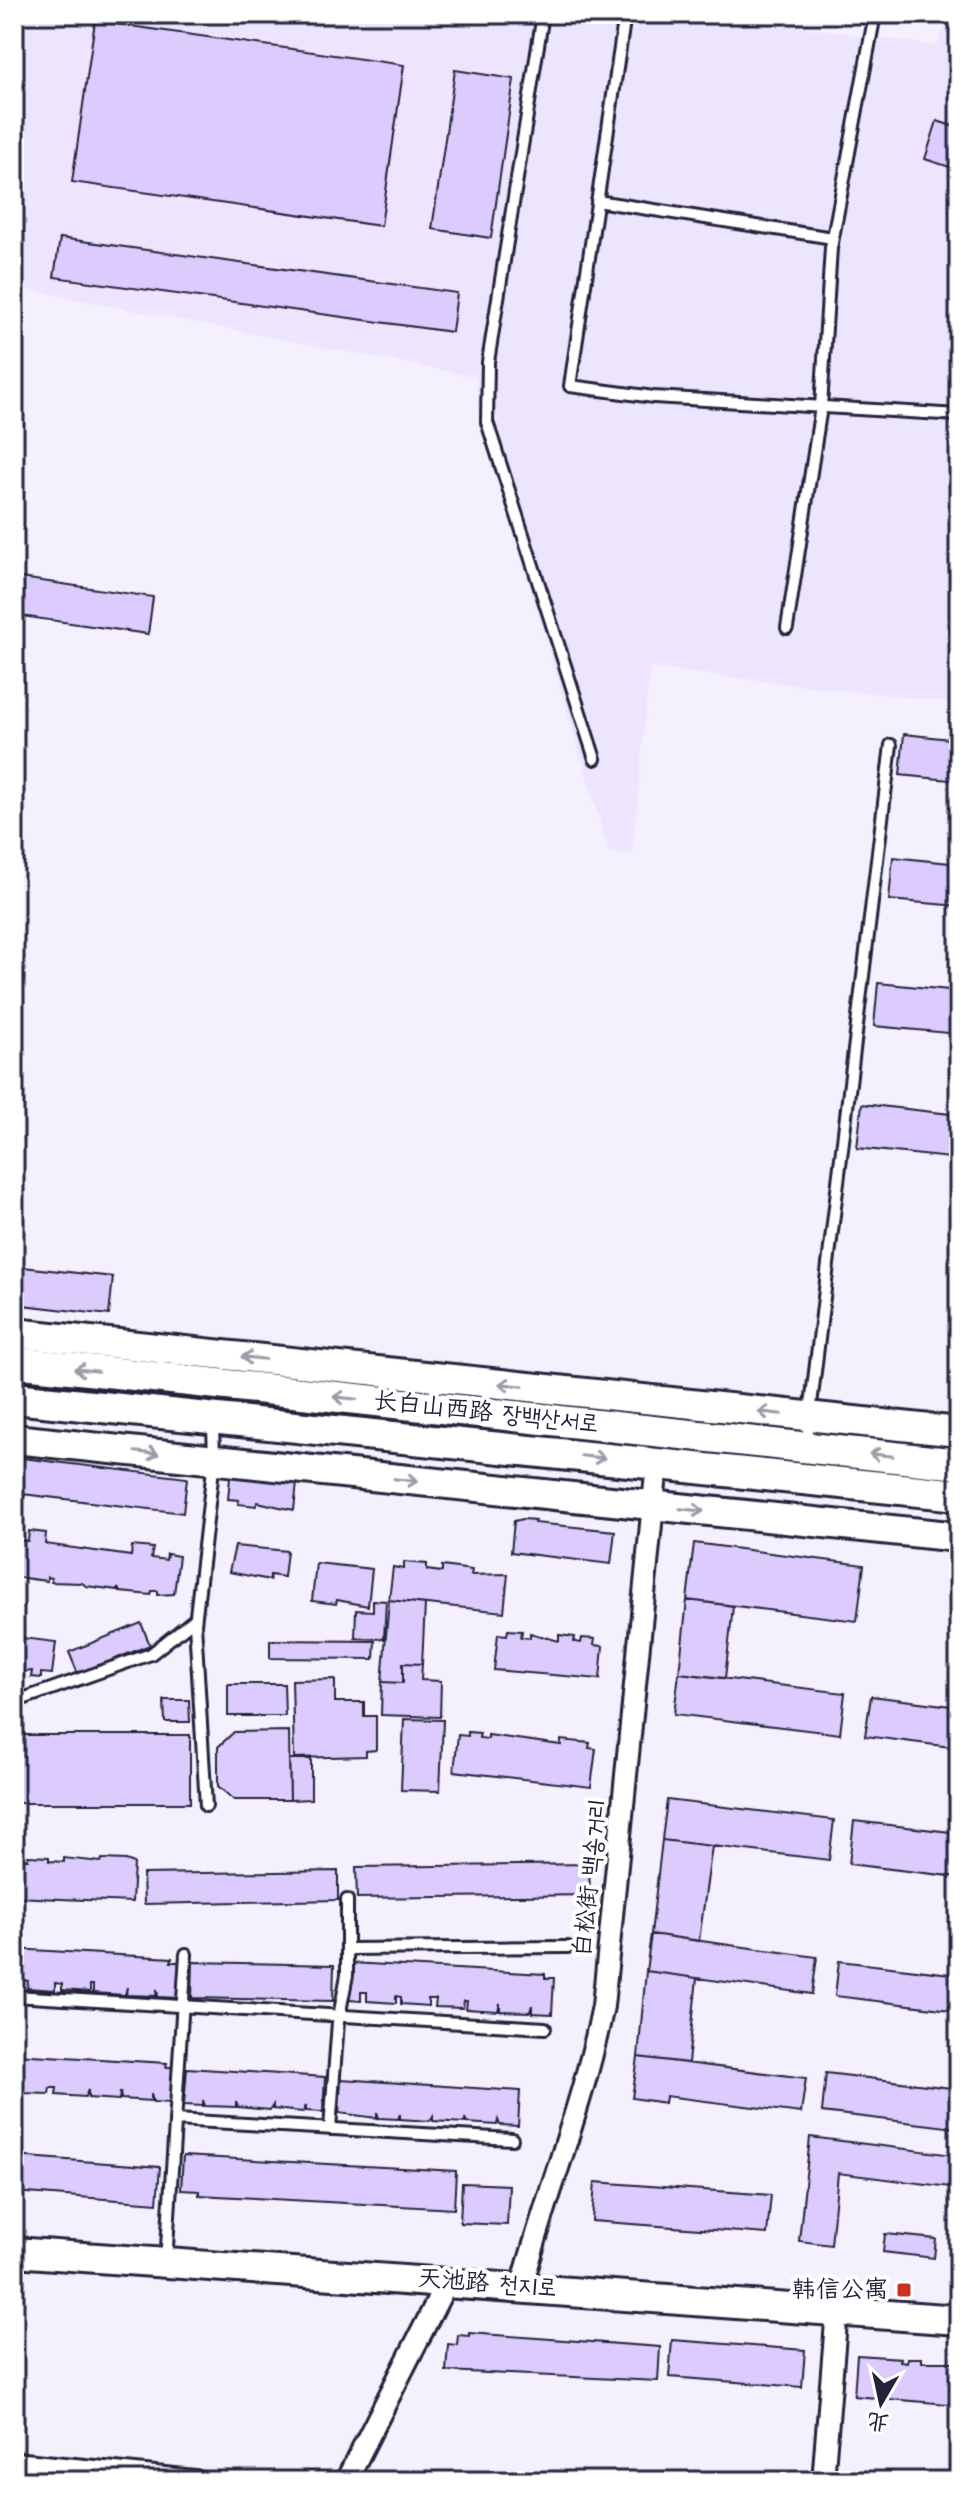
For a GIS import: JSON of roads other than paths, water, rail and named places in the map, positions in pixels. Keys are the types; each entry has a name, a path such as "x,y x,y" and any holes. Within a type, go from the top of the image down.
{"main road":[{"name":"长白山西路 장백산서로","path":"14,1362 959,1464"},
{"name":"长白山西路 장백산서로","path":"14,1398 959,1495"}],"street":[{"name":"长白山西路 장백산서로","path":"14,1333 959,1432"},
{"path":"14,1439 959,1537"},
{"name":"白松街 백송거리","path":"522,2286 544,2201 592,2061 603,2006 657,1464"},
{"name":"天池路 천지로","path":"14,2252 522,2286 959,2320"},
{"path":"346,2481 447,2282"},
{"path":"823,2481 837,2310"},
{"path":"14,2463 195,2481"}],"lane":[{"path":"543,14 484,391 493,451 595,759"},
{"path":"625,14 570,386 654,397 959,415"},
{"path":"787,628 821,407 833,238 875,14"},
{"path":"597,201 833,238"},
{"path":"806,1448 891,745"},
{"path":"206,1806 195,1619 214,1460 213,1417"},
{"path":"14,1702 151,1654 195,1619"},
{"path":"330,2129 339,2016 347,1975 347,1900"},
{"path":"347,1949 568,1947"},
{"path":"166,2264 186,1954"},
{"path":"14,1996 545,2028"},
{"path":"175,2120 512,2139"}],"place":[{"name":"韩信公寓","path":"904,2290"}]}
